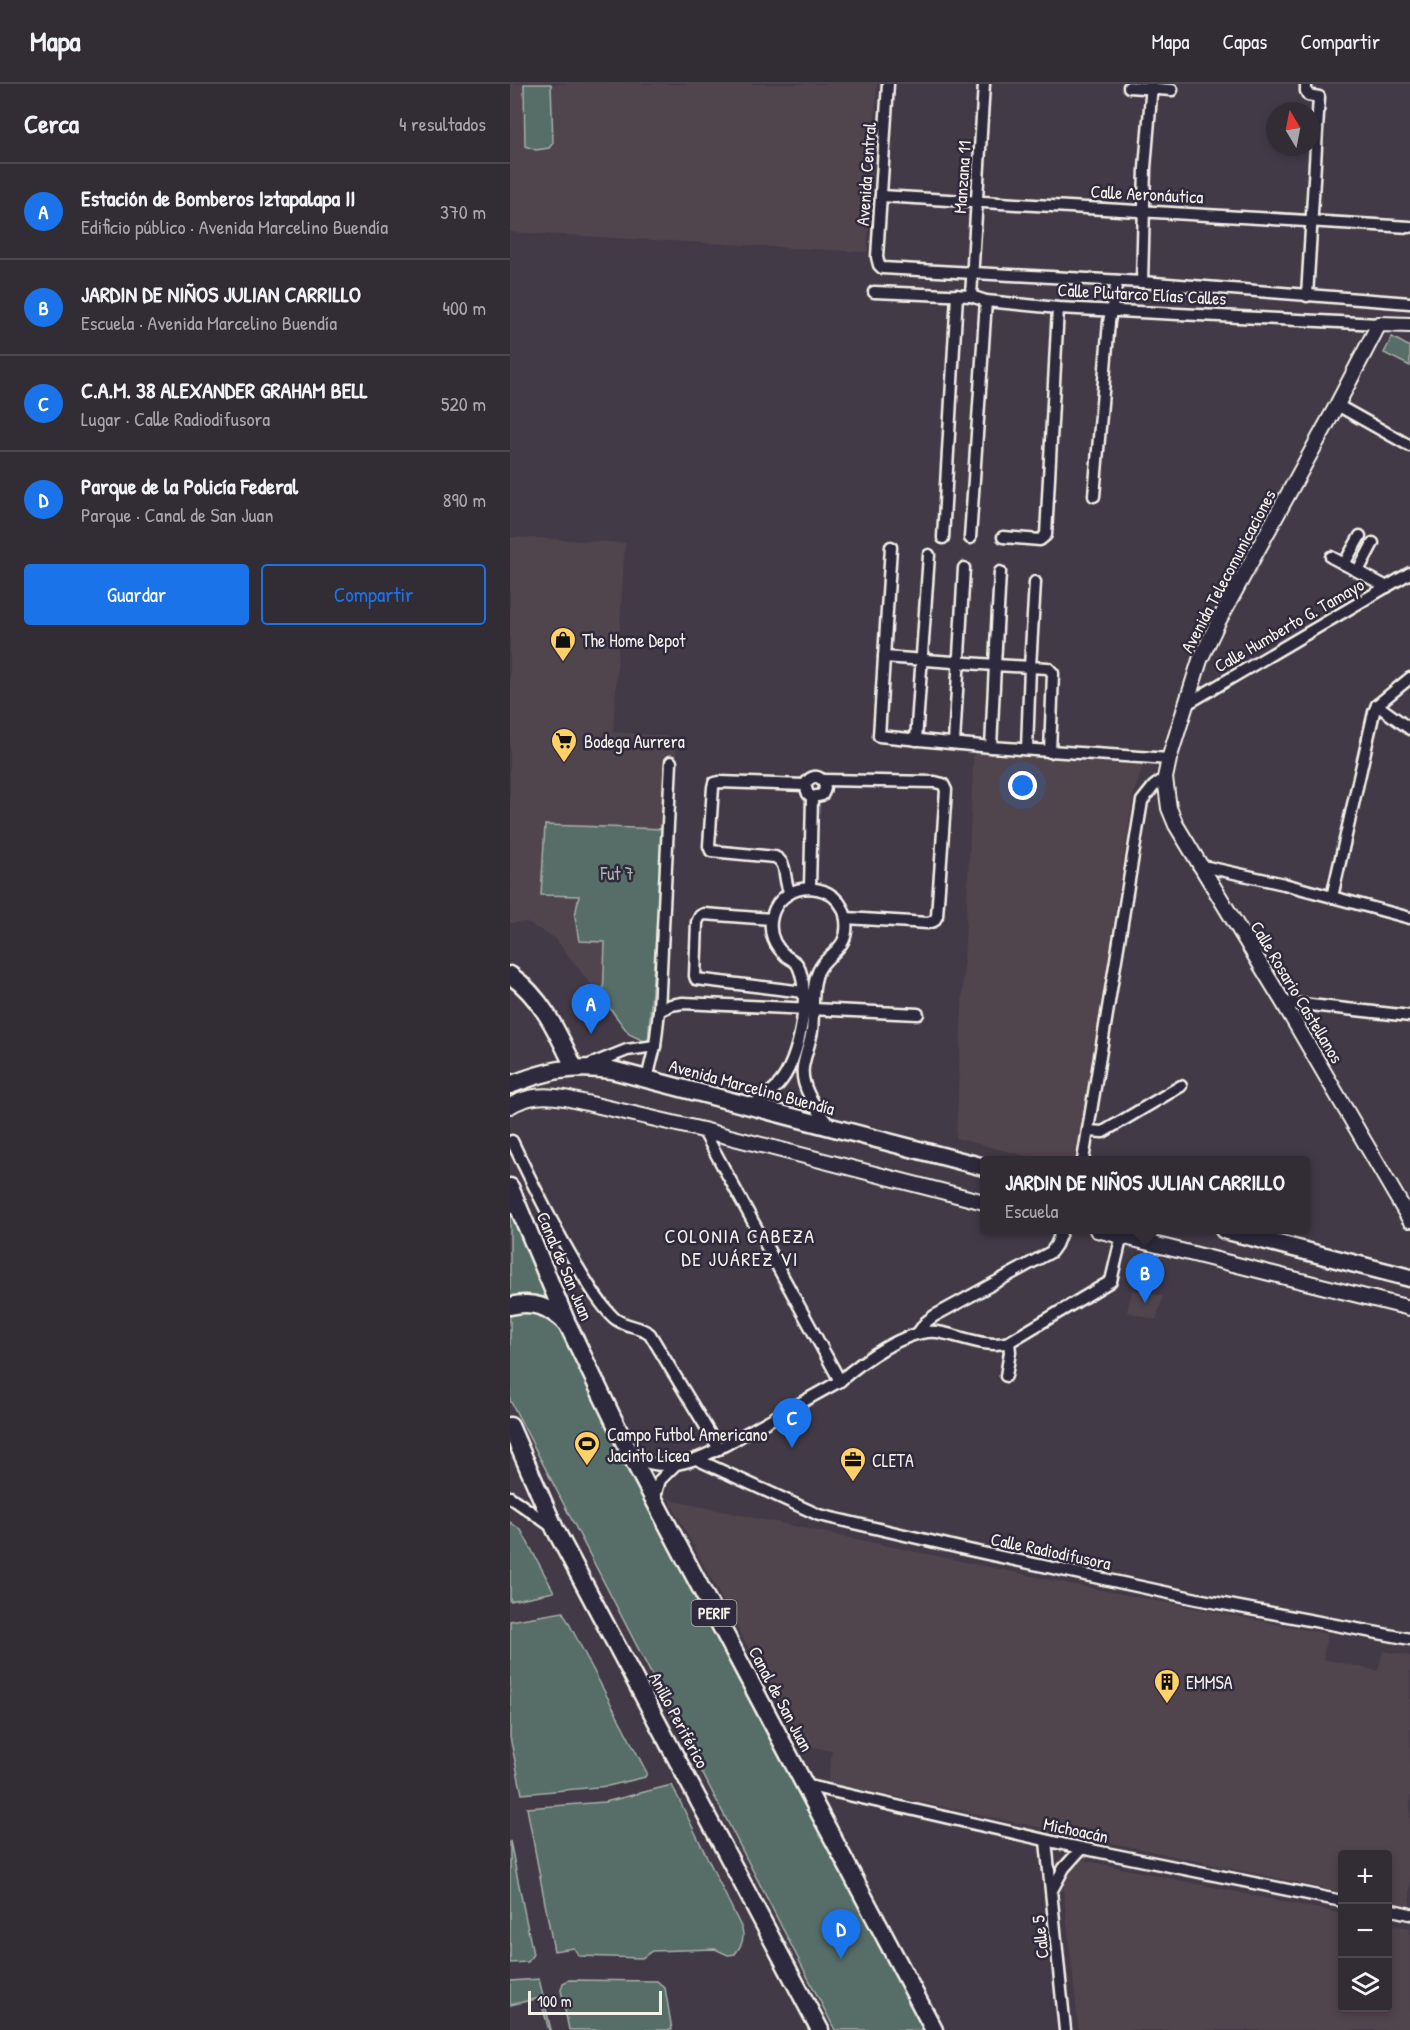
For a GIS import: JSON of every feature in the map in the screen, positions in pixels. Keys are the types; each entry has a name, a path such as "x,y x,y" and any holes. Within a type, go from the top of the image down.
{"main road":[{"path":"510,975 530,991 541,1005 580,1067"},
{"name":"Avenida Marcelino Buendía","path":"510,1085 532,1076 580,1067 612,1070 980,1166"},
{"name":"Canal de San Juan","path":"510,1187 567,1323 632,1456 934,2030"},
{"path":"1240,1234 1410,1278"},
{"path":"510,1306 529,1303 540,1305 554,1312 567,1323"},
{"name":"Anillo Periférico","path":"510,1426 555,1529 820,2030"}],"street":[{"name":"Avenida Central","path":"879,265 877,257 888,84"},
{"name":"Manzana 11","path":"971,296 984,84"},
{"path":"1306,84 1308,96 1319,97 1307,296"},
{"path":"1129,87 1152,86 1172,90"},
{"path":"1142,282 1145,168 1152,86"},
{"name":"Calle Aeronáutica","path":"881,196 1410,227"},
{"name":"Calle Plutarco Elías Calles","path":"879,265 887,268 1142,282 1410,303"},
{"path":"1094,496 1109,322 1117,281"},
{"name":"Calle Plutarco Elías Calles","path":"874,292 971,296 986,301 1058,308 1410,325"},
{"path":"943,538 957,295"},
{"path":"970,538 986,301"},
{"path":"1002,537 1040,540 1046,535 1058,308"},
{"name":"Avenida Telecomunicaciones","path":"1165,778 1200,660 1218,622 1379,324"},
{"path":"1337,405 1410,446"},
{"path":"1344,564 1360,536"},
{"path":"1358,571 1373,543"},
{"path":"891,547 879,736 1050,752 1169,759"},
{"path":"916,740 929,555"},
{"path":"1331,558 1387,586"},
{"path":"954,742 964,568"},
{"path":"991,747 1000,572"},
{"name":"Calle Humberto G. Tamayo","path":"1185,705 1410,573"},
{"path":"1027,749 1035,582"},
{"path":"884,657 1048,668 1053,673 1050,752"},
{"path":"1332,897 1371,720 1377,705 1410,678"},
{"path":"1377,705 1410,729"},
{"path":"647,1079 655,1046 659,1011 671,762"},
{"path":"810,888 808,779 813,776 825,783"},
{"path":"1084,1156 1142,801 1154,786 1165,778"},
{"name":"Calle Rosario Castellanos","path":"1165,778 1169,808 1198,865 1282,1002 1410,1220"},
{"path":"825,783 836,779 935,782 943,784 946,790 937,916 934,921 928,923 846,918"},
{"path":"790,893 780,860 767,855 713,852 709,846 714,783 822,795 825,783"},
{"path":"1198,865 1410,918"},
{"path":"749,1107 779,1084 787,1072 800,1040 807,1009 820,966 840,948 845,939 846,918 842,907 837,900 823,890 810,888 790,893 780,901 771,919 772,936 780,951 796,963 804,992 807,1009 812,1032 804,1063 803,1077 807,1092 831,1127"},
{"path":"771,919 704,914 700,916 697,922 694,976 696,979 804,992"},
{"path":"1282,1002 1410,1016"},
{"path":"659,1011 671,1005 683,1003 918,1014"},
{"path":"580,1067 627,1050 655,1046"},
{"path":"1088,1131 1103,1132 1181,1086"},
{"path":"510,1106 530,1097 565,1098 703,1130 980,1201"},
{"path":"703,1130 840,1381"},
{"path":"512,1141 552,1224 592,1290 614,1318 622,1324 642,1328 650,1334 719,1449"},
{"path":"918,1333 934,1316 1051,1252 1060,1234"},
{"path":"1117,1234 1410,1308"},
{"path":"632,1456 652,1465 677,1464 696,1459 719,1449 840,1381 856,1366 901,1340 918,1333 936,1332 999,1345 1009,1342 1111,1281 1122,1235"},
{"path":"1006,1376 1010,1358 1009,1342"},
{"name":"Calle Radiodifusora","path":"696,1459 819,1515 1197,1599 1410,1639"},
{"path":"654,1499 660,1480 677,1464"},
{"path":"510,1497 555,1529"},
{"name":"Michoacán","path":"805,1785 1082,1848 1338,1899"},
{"name":"Calle 5","path":"1046,1840 1065,2030"},
{"path":"1052,1891 1064,1868 1082,1848"},
{"path":"1392,1910 1410,1914"}],"shaded area":[{"path":"510,84 877,84 867,252 510,232"},
{"path":"510,537 625,543 613,732 677,737 658,1044 648,1043 629,1034 555,938 526,922 510,923"},
{"path":"974,748 1145,761 1134,792 1077,1156 1026,1156 956,1138"},
{"path":"1146,1269 1158,1272 1154,1286 1143,1284"},
{"path":"1132,1290 1163,1296 1156,1320 1127,1312"},
{"path":"669,1500 1055,1581 1327,1634 1323,1659 1378,1671 1383,1651 1410,1656 1410,1906 1392,1902 1392,1850 1338,1850 1338,1891 828,1782 832,1751 808,1746 797,1726 791,1728"},
{"path":"1082,1860 1338,1913 1338,2012 1392,2012 1392,1925 1410,1928 1410,2030 1079,2030 1062,1877"}],"green space":[{"path":"524,84 551,84 553,143 549,148 536,150 525,146"},
{"path":"1392,337 1410,347 1410,366 1384,353"},
{"name":"Fut 7","path":"545,825 664,829 648,1043 629,1034 603,999 605,942 579,941 575,916 579,896 541,895"},
{"path":"510,1207 554,1305 510,1300"},
{"path":"526,1309 554,1319 563,1334 718,1641 924,2030 835,2030 510,1400 510,1312"},
{"path":"510,1522 521,1530 554,1592 510,1601"},
{"path":"563,1612 647,1773 645,1777 608,1786 522,1794 510,1737 510,1621"},
{"path":"672,1785 742,1929 743,1939 735,1954 728,1955 715,1949 652,1951 642,1958 579,1956 574,1948 554,1951 527,1808 605,1802"},
{"path":"510,1841 533,1954 528,1962 510,1963"},
{"path":"539,1979 551,2030 549,2030 540,1998 510,2005 510,1981"},
{"path":"569,1980 657,1981 665,1988 672,2030 569,2030 561,1990 563,1983"}],"place":[{"name":"The Home Depot","path":"563,663"},
{"name":"Bodega Aurrera","path":"564,764"},
{"name":"Estación de Bomberos Iztapalapa II","path":"591,1034"},
{"name":"JARDIN DE NIÑOS JULIAN CARRILLO","path":"1145,1303"},
{"name":"C.A.M. 38 ALEXANDER GRAHAM BELL","path":"792,1448"},
{"name":"Campo Futbol Americano Jacinto Licea","path":"587,1467"},
{"name":"CLETA","path":"853,1483"},
{"name":"EMMSA","path":"1167,1705"},
{"name":"Parque de la Policía Federal","path":"841,1959"}],"district":[{"name":"COLONIA CABEZA DE JUÁREZ VI","path":"740,1246"}]}
